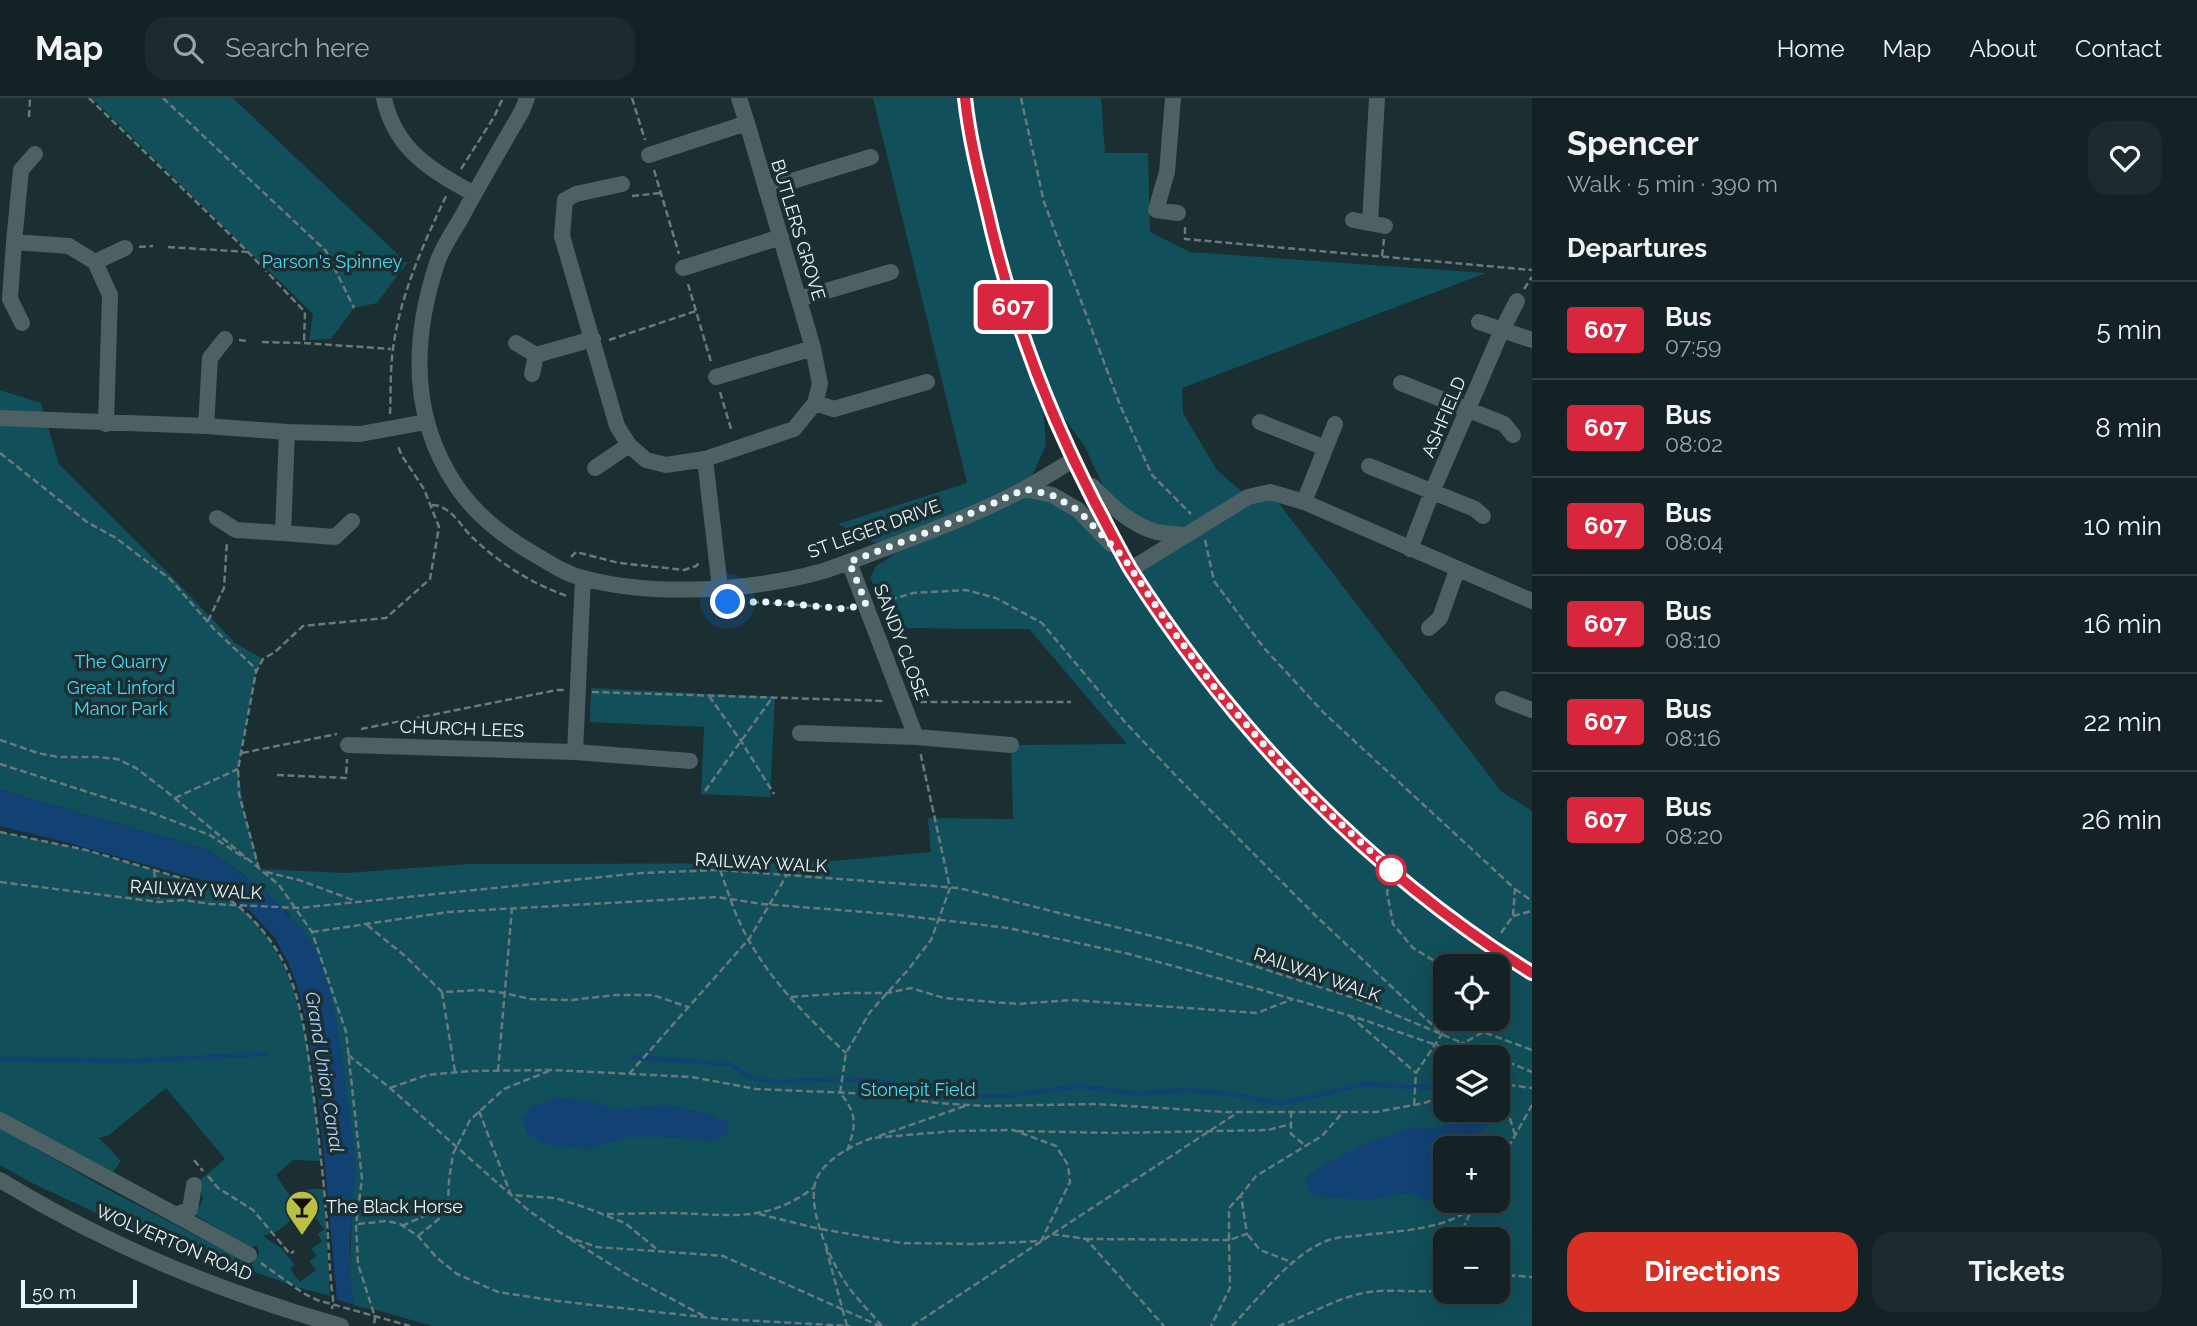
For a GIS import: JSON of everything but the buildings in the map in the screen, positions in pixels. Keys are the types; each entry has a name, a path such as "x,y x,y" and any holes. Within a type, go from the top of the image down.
{"street":[{"path":"384,98 391,123 402,141 429,169 474,194"},
{"name":"ST LEGER DRIVE","path":"527,98 438,260 426,304 419,355 426,422 446,468 469,504 509,540 565,572 649,590 720,588 781,580 819,572 936,529 1025,489 1073,460"},
{"name":"BUTLERS GROVE","path":"739,98 813,348 820,384 815,403"},
{"path":"965,98 968,124 998,260 1041,387 1073,460 1128,564 1221,696 1305,791 1395,874 1532,973"},
{"path":"1173,98 1167,172 1156,210 1178,213"},
{"path":"1353,220 1378,225 1377,98"},
{"path":"649,155 747,123"},
{"path":"22,323 10,299 14,242 21,170 35,154"},
{"path":"766,188 871,157"},
{"path":"622,184 576,194 565,200 562,236 617,426 629,445 646,460 666,465 705,459 794,429 815,403 834,409 927,382"},
{"path":"683,268 781,237"},
{"path":"14,242 69,246 95,262 110,295 106,424"},
{"path":"95,262 125,248"},
{"path":"799,299 891,272"},
{"name":"ASHFIELD","path":"1410,549 1432,492 1517,301"},
{"path":"1479,321 1532,340"},
{"path":"206,426 210,358 225,339"},
{"path":"516,343 536,355 593,341"},
{"path":"716,377 813,348"},
{"path":"532,374 536,355"},
{"path":"1401,383 1468,411 1509,424"},
{"path":"0,418 360,434 426,422"},
{"path":"1260,422 1325,448"},
{"path":"1304,502 1335,424"},
{"path":"283,533 286,432"},
{"path":"595,468 629,445"},
{"path":"705,459 720,588"},
{"path":"1368,466 1432,492 1479,507"},
{"path":"1081,475 1114,509 1136,523 1157,532 1185,535"},
{"path":"1025,489 1052,495 1078,510 1128,564"},
{"path":"1128,564 1185,535 1248,497 1270,492 1304,502 1532,601"},
{"path":"223,522 236,530 335,537 352,521"},
{"name":"SANDY CLOSE","path":"849,562 916,737"},
{"path":"1429,628 1440,618 1457,570"},
{"path":"575,752 583,578"},
{"path":"1503,699 1532,710"},
{"path":"800,733 916,737 1011,745"},
{"name":"CHURCH LEES","path":"342,739 690,761"},
{"path":"0,1121 249,1255"},
{"name":"WOLVERTON ROAD","path":"0,1180 114,1241 200,1278 341,1326"},
{"path":"176,1215 190,1209 194,1185"}],"path":[{"path":"29,117 30,98"},
{"path":"89,98 248,252 305,312 304,343"},
{"path":"163,98 326,251 354,308"},
{"path":"259,869 239,794 238,769 256,672 263,659 275,652 303,626 386,618 430,579 439,527 424,489 402,456 392,429 390,415 393,349 402,304 423,244 453,182 503,98"},
{"path":"1021,98 1044,202 1120,405 1152,475 1202,525 1213,581 1264,648 1324,713 1515,889 1532,901"},
{"path":"1178,213 1184,223 1185,239 1532,270"},
{"path":"168,247 248,252"},
{"path":"593,341 617,338 696,311"},
{"path":"262,342 393,349"},
{"path":"0,453 87,522 138,553 171,580 256,672"},
{"path":"208,621 224,588 223,522"},
{"path":"560,594 565,572 576,552 619,563 684,570 696,566 716,546"},
{"path":"749,602 847,609 866,603 885,603 913,593 966,590 996,598 1042,623 1124,721 1178,778 1317,917 1442,1034"},
{"path":"362,729 558,690 903,702 1071,702"},
{"path":"709,695 774,794"},
{"path":"705,791 772,698"},
{"path":"840,1093 846,1053 870,1012 931,940 950,888 916,737"},
{"path":"242,753 342,739 346,778 276,775"},
{"path":"0,740 38,753 58,757 117,759 136,768 286,893 312,932 346,1032 362,1179 356,1224 358,1264 376,1317 374,1326"},
{"path":"0,764 144,810 210,835 270,875 299,880 356,901"},
{"path":"174,798 238,769"},
{"path":"0,832 86,850 205,885 223,893 266,934 290,976 309,1056 333,1298"},
{"path":"720,870 741,925 763,963 806,1015 846,1053"},
{"name":"RAILWAY WALK","path":"0,882 159,902 183,900 299,908 641,873 720,870 950,888 1196,947 1360,1000 1469,1045"},
{"path":"154,871 159,902"},
{"path":"1395,874 1387,892 1393,925 1413,948 1433,960"},
{"path":"629,1074 748,939 787,875"},
{"path":"1515,889 1513,916 1532,911"},
{"path":"312,932 448,912 716,897 1008,928 1129,954 1293,999 1434,1045 1444,1031"},
{"path":"498,1071 512,908"},
{"path":"366,924 405,956 442,992 456,1072"},
{"path":"791,997 887,993 911,988 944,998 1018,1004 1072,1000 1257,1013 1293,999"},
{"path":"442,992 481,990 530,999 571,1000 615,995 653,995 688,1007"},
{"path":"1348,1015 1416,1073"},
{"path":"1453,1045 1464,1043 1483,1032 1532,1050"},
{"path":"1414,1105 1416,1073 1433,1047"},
{"path":"348,1055 390,1088 528,1210 635,1279 707,1318"},
{"name":"RAILWAY WALK","path":"1510,1063 1532,1072"},
{"path":"390,1088 427,1075 553,1070 692,1077 757,1089 840,1093 968,1105 1096,1104 1238,1112 1376,1112 1433,1100"},
{"path":"418,1236 440,1218 449,1202 453,1154 470,1120 504,1088 553,1070"},
{"path":"1510,1085 1532,1088"},
{"path":"840,1093 850,1104 854,1116 853,1132 846,1151"},
{"path":"881,1326 847,1284 827,1247 816,1213 814,1188 818,1175 830,1161 861,1142 968,1105"},
{"path":"1510,1145 1532,1105"},
{"path":"479,1111 511,1195"},
{"path":"1291,1111 1291,1134 1306,1146"},
{"path":"912,1326 1238,1112"},
{"path":"1211,1326 1230,1288 1229,1208 1256,1176 1322,1136 1343,1112"},
{"path":"1510,1118 1516,1135"},
{"path":"872,1138 954,1131 1115,1133 1268,1130 1291,1124"},
{"path":"1013,1130 1056,1146 1068,1165 1070,1182 1041,1241"},
{"path":"194,1160 218,1188 253,1210 290,1254 294,1251"},
{"path":"602,1214 734,1216 773,1210 797,1200 814,1188"},
{"path":"511,1195 555,1198 602,1214 625,1223 659,1251"},
{"path":"1241,1195 1247,1234 1260,1250 1294,1263"},
{"path":"402,1226 446,1207"},
{"path":"755,1213 821,1229 901,1243 1041,1241"},
{"path":"1232,1326 1305,1252 1330,1240 1431,1225 1452,1220 1465,1213"},
{"path":"356,1224 387,1221 402,1226 418,1236 436,1257 457,1274 498,1292 707,1318 848,1326 821,1229"},
{"path":"1052,1234 1086,1239 1229,1240 1247,1234"},
{"path":"565,1236 597,1247 723,1256 881,1326"},
{"path":"1086,1239 1164,1326"},
{"path":"249,1255 317,1300 411,1326"},
{"path":"1510,1275 1532,1277"},
{"path":"1278,1326 1360,1294 1387,1291 1432,1292"}],"green space":[{"name":"Parson's Spinney","path":"92,98 233,98 407,263 377,303 354,308 331,339 309,340 313,314"},
{"path":"873,98 1101,98 1105,153 1148,153 1150,232 1190,252 1486,273 1182,388 1183,413 1217,470 1248,497 1270,492 1501,791 1532,811 1532,1326 432,1326 354,1306 350,1278 352,1202 290,915 209,850 0,790 0,390 41,403 59,464 235,643 263,659 256,672 238,769 244,810 260,869 346,873 468,864 809,863 931,852 928,818 1013,819 1011,745 1127,744 1029,629 894,628 870,578 876,566 933,530 875,543 838,524 967,483","holes":["1042,389 1084,445 1114,509 1184,535 1131,569 1052,495 1026,489 1046,445"]},
{"path":"591,688 775,697 770,797 701,794 704,727 590,722"},
{"path":"0,832 86,850 205,885 239,907 265,935 285,968 298,1004 313,1083 321,1161 293,1160 276,1175 299,1214 278,1231 263,1236 281,1248 295,1265 290,1269 300,1282 316,1270 309,1261 317,1256 311,1249 322,1241 318,1234 324,1229 299,1196 309,1189 324,1189 330,1296 126,1227 0,1165 0,1128 107,1189 252,1265 259,1253 257,1245 251,1248 195,1215 203,1199 197,1182 225,1159 166,1088 109,1135 99,1138 121,1161 113,1172 0,1114"}],"water":[{"name":"Grand Union Canal","path":"0,790 209,850 268,894 304,931 320,959 328,986 337,1025 349,1109 356,1168 350,1238 350,1278 354,1306 337,1300 320,1113 306,1021 298,988 275,938 251,912 212,883 0,826"},
{"path":"555,1097 594,1102 616,1109 667,1105 711,1114 729,1123 727,1135 712,1141 627,1137 589,1149 556,1147 527,1133 522,1118 530,1108"},
{"path":"1456,1122 1491,1122 1476,1136 1433,1136 1433,1200 1411,1193 1366,1200 1314,1196 1310,1192 1307,1176 1359,1146 1412,1127 1435,1128"}],"pier":[{"path":"334,1299 358,1306 356,1326 328,1326"}],"waterway":[{"path":"0,1059 134,1061 265,1054"},
{"path":"633,1057 729,1064 752,1078 778,1082 837,1079 878,1081 939,1094 976,1096 1006,1096 1079,1086 1136,1094 1187,1090 1238,1095 1280,1104 1364,1084 1433,1087"}],"bus line":[{"name":"607","path":"965,98 968,124 998,260 1023,338 1073,460 1131,569 1221,696 1305,791 1395,874 1532,973"}],"place":[{"name":"The Black Horse","path":"302,1237"}],"route":[{"path":"728,602 771,602 847,609 866,603 849,562 936,529 1025,489 1052,495 1078,510 1124,558 1221,696 1305,791 1391,870"}],"park label":[{"name":"The Quarry","path":"121,662"},
{"name":"Great Linford Manor Park","path":"121,698"},
{"name":"Stonepit Field","path":"918,1090"}]}
